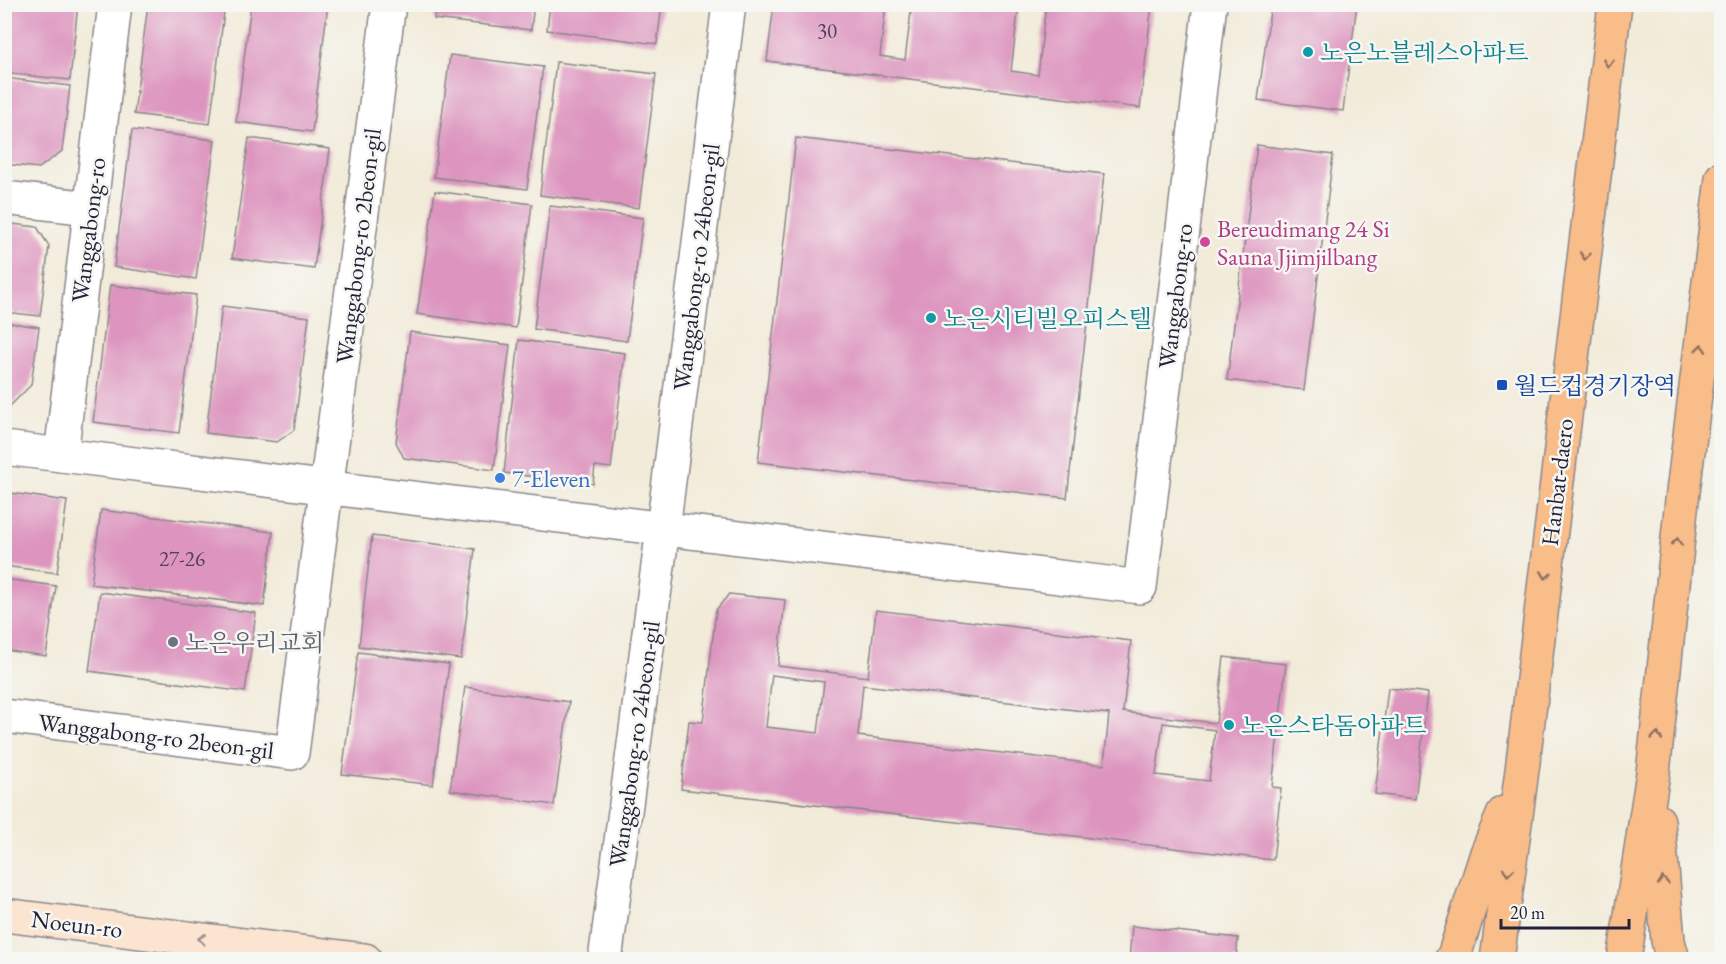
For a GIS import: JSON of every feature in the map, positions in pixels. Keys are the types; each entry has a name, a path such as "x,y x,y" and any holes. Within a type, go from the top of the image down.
{"main road":[{"name":"Hanbat-daero","path":"1497,960 1615,4"},
{"path":"1624,960 1653,773 1682,500 1722,178"},
{"path":"1451,960 1487,853 1522,770"},
{"path":"1653,773 1668,941 1673,960"}],"street":[{"name":"Wanggabong-ro","path":"61,455 115,4"},
{"name":"Wanggabong-ro 2beon-gil","path":"4,716 292,753 389,4"},
{"name":"Wanggabong-ro 24beon-gil","path":"605,960 663,529 729,4"},
{"name":"Wanggabong-ro","path":"663,529 1140,587 1210,4"},
{"path":"4,198 90,208"},
{"path":"4,448 663,529"},
{"name":"Noeun-ro","path":"4,915 364,960"}],"building":[{"path":"4,4 78,4 70,80 4,73"},
{"path":"148,4 225,4 210,124 134,114"},
{"path":"251,4 328,4 312,132 236,122"},
{"path":"436,4 534,4 531,30 434,19"},
{"path":"550,4 662,4 657,44 547,30"},
{"path":"774,4 886,4 880,56 905,60 912,4 1019,4 1011,71 1038,75 1046,4 1152,4 1140,108 767,61"},
{"name":"노은노블레스아파트","path":"1271,4 1357,4 1343,111 1258,100"},
{"path":"450,55 543,67 527,189 434,177"},
{"path":"556,62 656,74 639,208 540,195"},
{"path":"4,78 70,86 62,151 39,168 4,164"},
{"path":"132,130 215,140 196,279 114,267"},
{"path":"249,138 330,149 314,269 232,258"},
{"name":"노은시티빌오피스텔","path":"796,138 1104,174 1067,498 758,462"},
{"path":"1257,145 1333,155 1304,390 1227,380"},
{"path":"435,191 532,204 516,328 417,314"},
{"path":"550,206 643,218 627,341 534,329"},
{"path":"4,223 37,227 49,246 40,316 4,312"},
{"path":"110,285 196,295 179,433 93,422"},
{"path":"222,306 309,317 294,430 277,442 206,433"},
{"path":"4,322 39,327 31,385 10,406 4,406"},
{"path":"410,332 510,345 494,470 404,458 396,442"},
{"path":"519,340 625,353 611,468 595,466 593,484 504,473"},
{"path":"4,492 67,501 57,573 4,566"},
{"path":"101,510 273,532 264,606 91,584"},
{"path":"372,536 475,549 461,659 359,646"},
{"path":"4,579 56,586 46,656 4,650"},
{"name":"노은우리교회","path":"100,592 256,613 245,692 89,671"},
{"name":"노은스타돔아파트","path":"729,594 785,600 778,666 868,677 876,610 1131,641 1123,712 1216,723 1224,657 1286,664 1272,787 1281,788 1273,860 681,789 689,721 703,722 716,610","holes":["772,675 824,682 818,733 766,727","863,685 1109,714 1104,765 858,736","1163,723 1215,730 1209,781 1156,775"]},
{"path":"358,652 449,664 433,785 342,774"},
{"path":"465,687 569,702 554,805 450,790"},
{"path":"1388,688 1428,693 1415,799 1375,794"},
{"path":"1132,926 1238,938 1236,960 1129,960"}],"place":[{"name":"노은노블레스아파트","path":"1308,52"},
{"name":"Bereudimang 24 Si Sauna Jjimjilbang","path":"1205,242"},
{"name":"노은시티빌오피스텔","path":"931,318"},
{"name":"월드컵경기장역","path":"1502,385"},
{"name":"7-Eleven","path":"500,478"},
{"name":"노은우리교회","path":"173,642"},
{"name":"노은스타돔아파트","path":"1229,725"}]}
